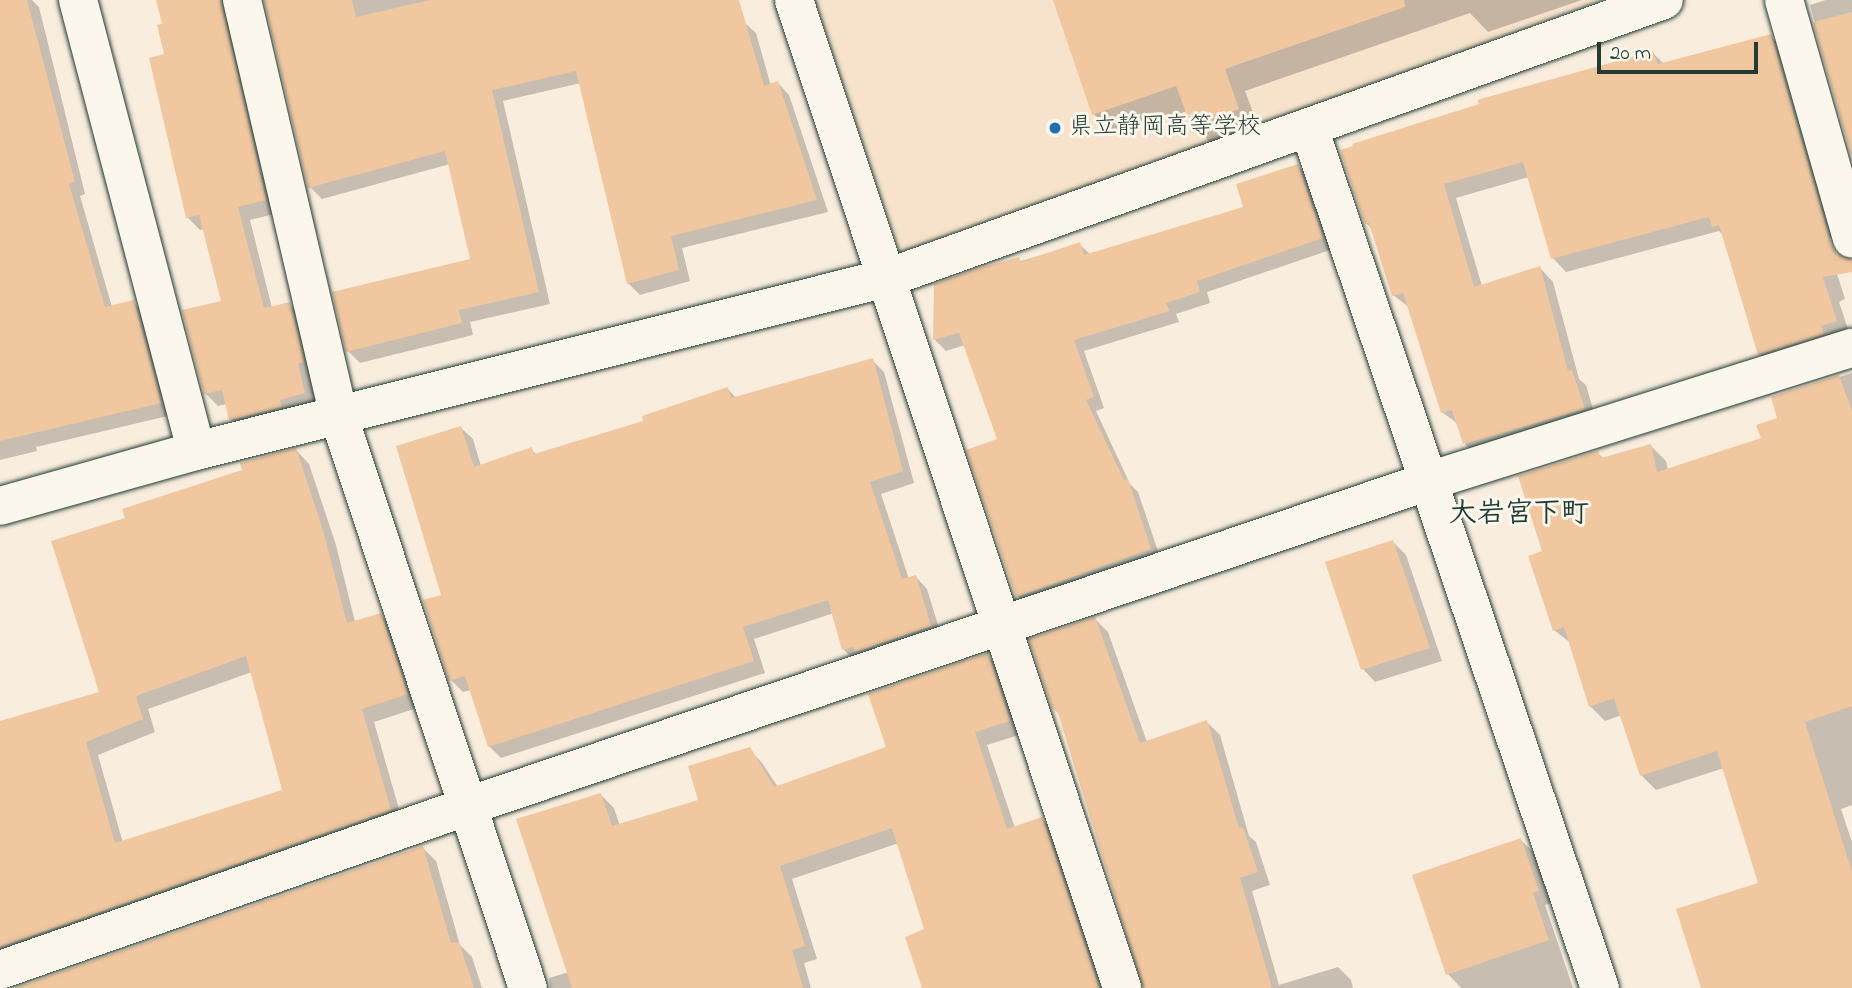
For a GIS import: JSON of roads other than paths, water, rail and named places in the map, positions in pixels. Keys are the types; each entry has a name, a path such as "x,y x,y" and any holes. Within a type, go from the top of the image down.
{"street":[{"path":"78,0 196,451"},
{"path":"242,0 339,416 528,988"},
{"path":"794,0 999,626 1122,988"},
{"path":"0,506 196,451 887,278 1664,0"},
{"path":"1784,0 1852,238"},
{"path":"1309,128 1600,988"},
{"path":"0,970 468,806 1429,481 1852,348"}],"place":[{"name":"県立静岡高等学校","path":"1055,128"}],"district":[{"name":"大岩宮下町","path":"1519,515"}]}
